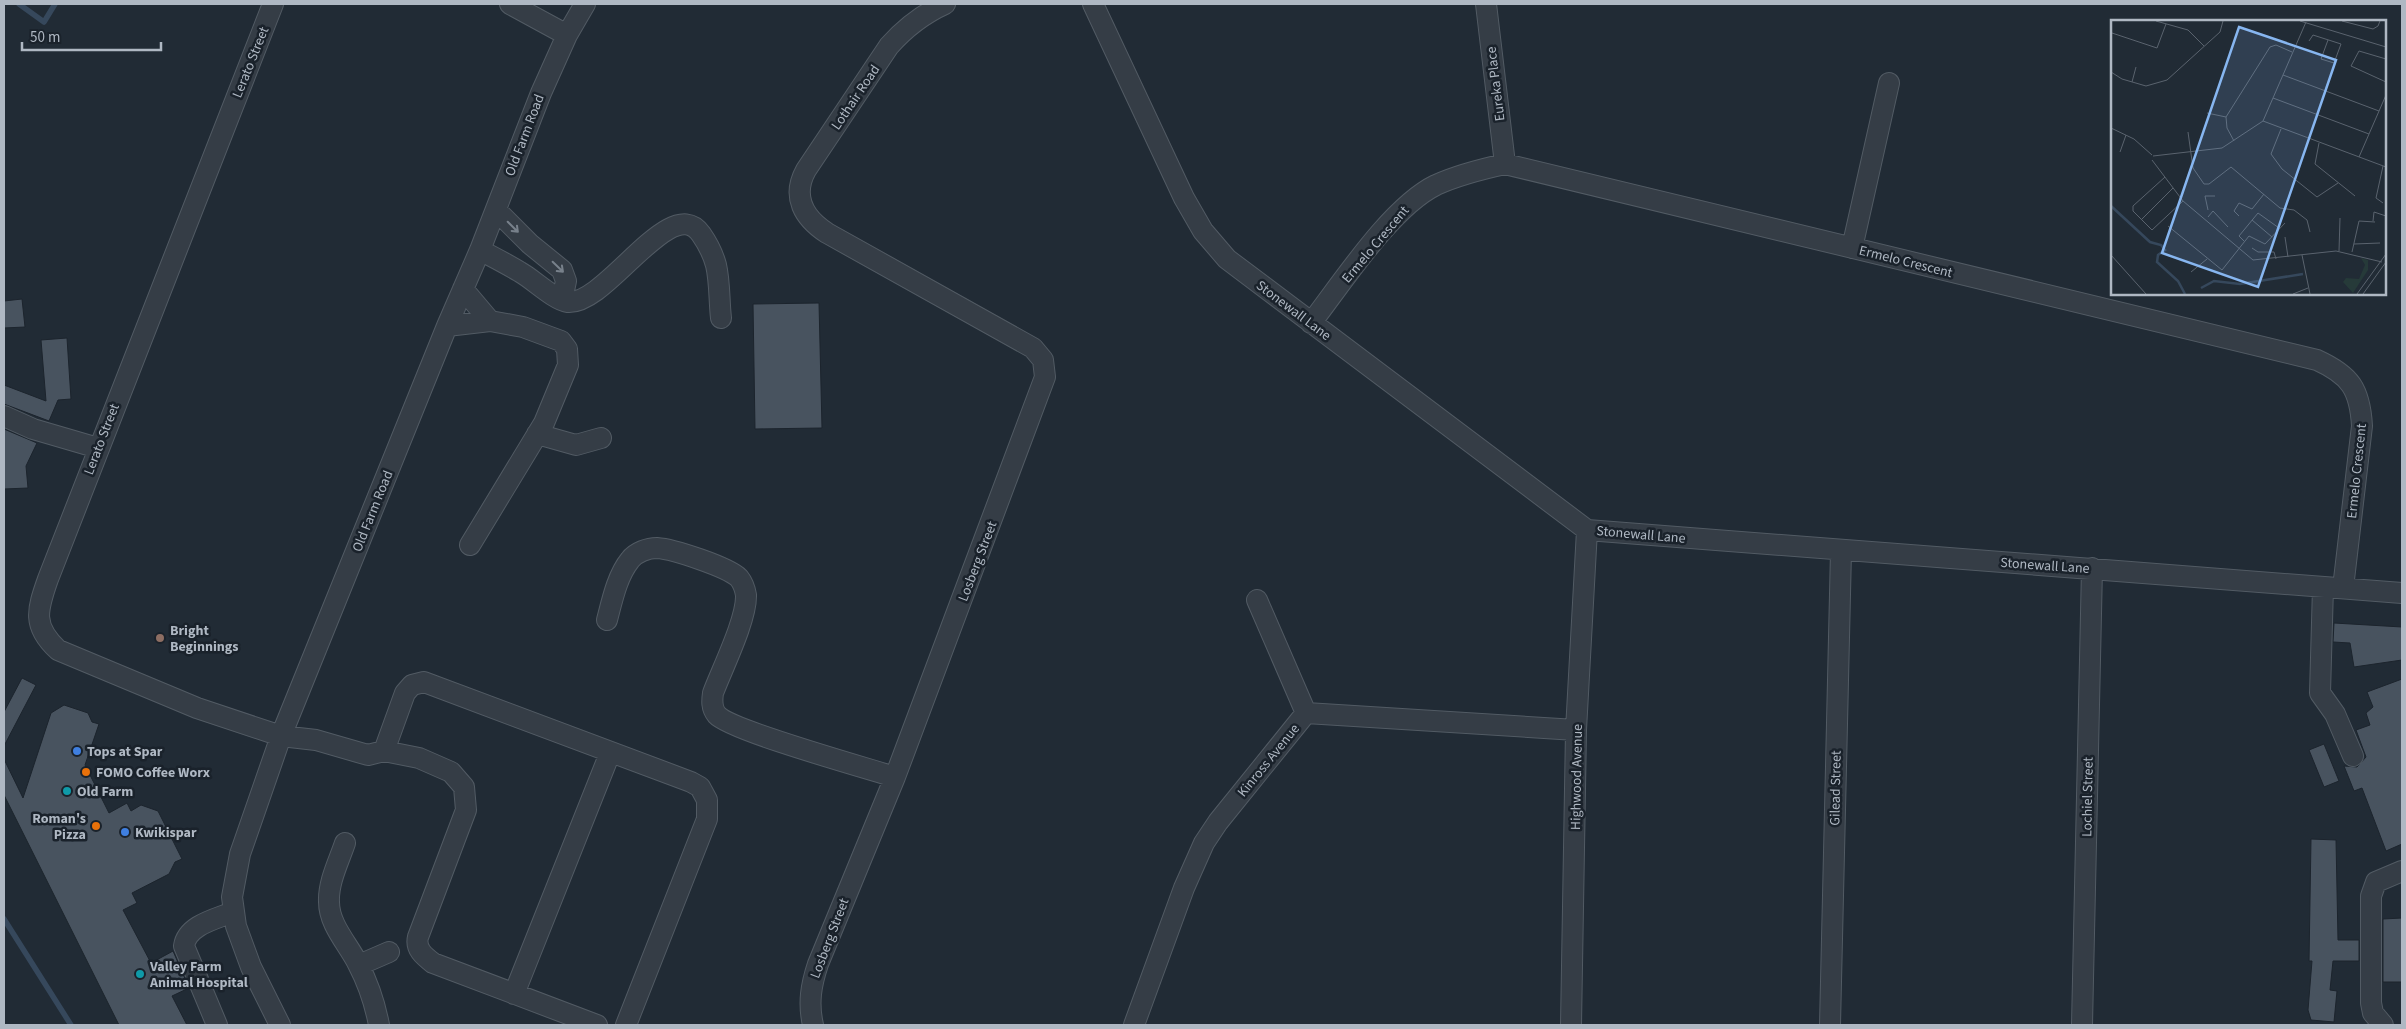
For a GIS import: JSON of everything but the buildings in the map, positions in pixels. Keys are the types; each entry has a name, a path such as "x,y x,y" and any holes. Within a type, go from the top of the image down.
{"street":[{"name":"Lerato Street","path":"273,4 40,599 38,614 40,627 46,639 58,650 197,708 281,736 316,740 368,755 384,752 419,758 440,766 459,779 466,794 466,810 418,937 417,942 420,950 433,963 597,1025"},
{"path":"510,4 567,35"},
{"name":"Old Farm Road","path":"280,1025 240,942 233,912 234,881 240,854 281,736 447,326 480,250 540,93 567,35 585,4"},
{"name":"Lothair Road","path":"804,212 799,193 802,177 889,46 915,21 945,4"},
{"name":"Stonewall Lane","path":"1093,4 1184,198 1203,231 1227,259 1587,530 2402,593"},
{"name":"Eureka Place","path":"1486,4 1505,164"},
{"path":"1852,248 1889,83"},
{"name":"Ermelo Crescent","path":"1311,323 1402,210 1435,186 1462,175 1505,164 2316,360 2346,376 2356,392 2361,409 2362,426 2344,588"},
{"path":"496,210 530,244 562,270 566,281 562,300"},
{"name":"Losberg Street","path":"804,212 814,225 827,233 1033,348 1043,360 1045,370 1043,386 895,777 818,964 811,988 810,1000 814,1025"},
{"path":"480,250 520,272 562,300 572,302 599,289 663,231 675,224 689,224 698,230 708,244 716,265 721,318"},
{"path":"464,289 493,322"},
{"path":"447,326 493,322 523,327 554,337 567,350 569,357 566,371 537,434 470,545"},
{"path":"4,416 33,429 98,448"},
{"path":"537,434 576,445 601,438"},
{"name":"Highwood Avenue","path":"1571,1025 1576,730 1587,530"},
{"path":"606,620 617,587 630,559 640,552 657,548 668,550 730,572 742,583 745,602 740,622 713,693 711,702 717,715 742,728 895,777"},
{"name":"Gilead Street","path":"1830,1025 1841,551"},
{"name":"Lochiel Street","path":"2082,1025 2092,568"},
{"path":"2322,586 2320,693 2335,714 2354,756"},
{"path":"1257,600 1306,713"},
{"path":"384,752 405,693 412,686 424,682 692,782 700,787 709,810 707,818 626,1025"},
{"name":"Kinross Avenue","path":"1134,1025 1184,888 1204,843 1218,822 1306,713 1576,730"},
{"path":"514,994 610,753"},
{"path":"345,843 332,882 329,902 334,923 358,965 372,996 379,1025"},
{"path":"2383,1025 2373,1013 2371,1003 2370,896 2376,882 2402,871"},
{"path":"217,1025 184,946 187,936 195,929 233,912"},
{"path":"358,965 389,952"}],"waterway":[{"path":"19,4 44,22 55,4"},
{"path":"4,919 71,1025"}],"place":[{"name":"Bright Beginnings","path":"160,638"},
{"name":"Tops at Spar","path":"77,751"},
{"name":"FOMO Coffee Worx","path":"86,772"},
{"name":"Old Farm","path":"67,791"},
{"name":"Roman's Pizza","path":"96,826"},
{"name":"Kwikispar","path":"125,832"},
{"name":"Valley Farm Animal Hospital","path":"140,974"}]}
